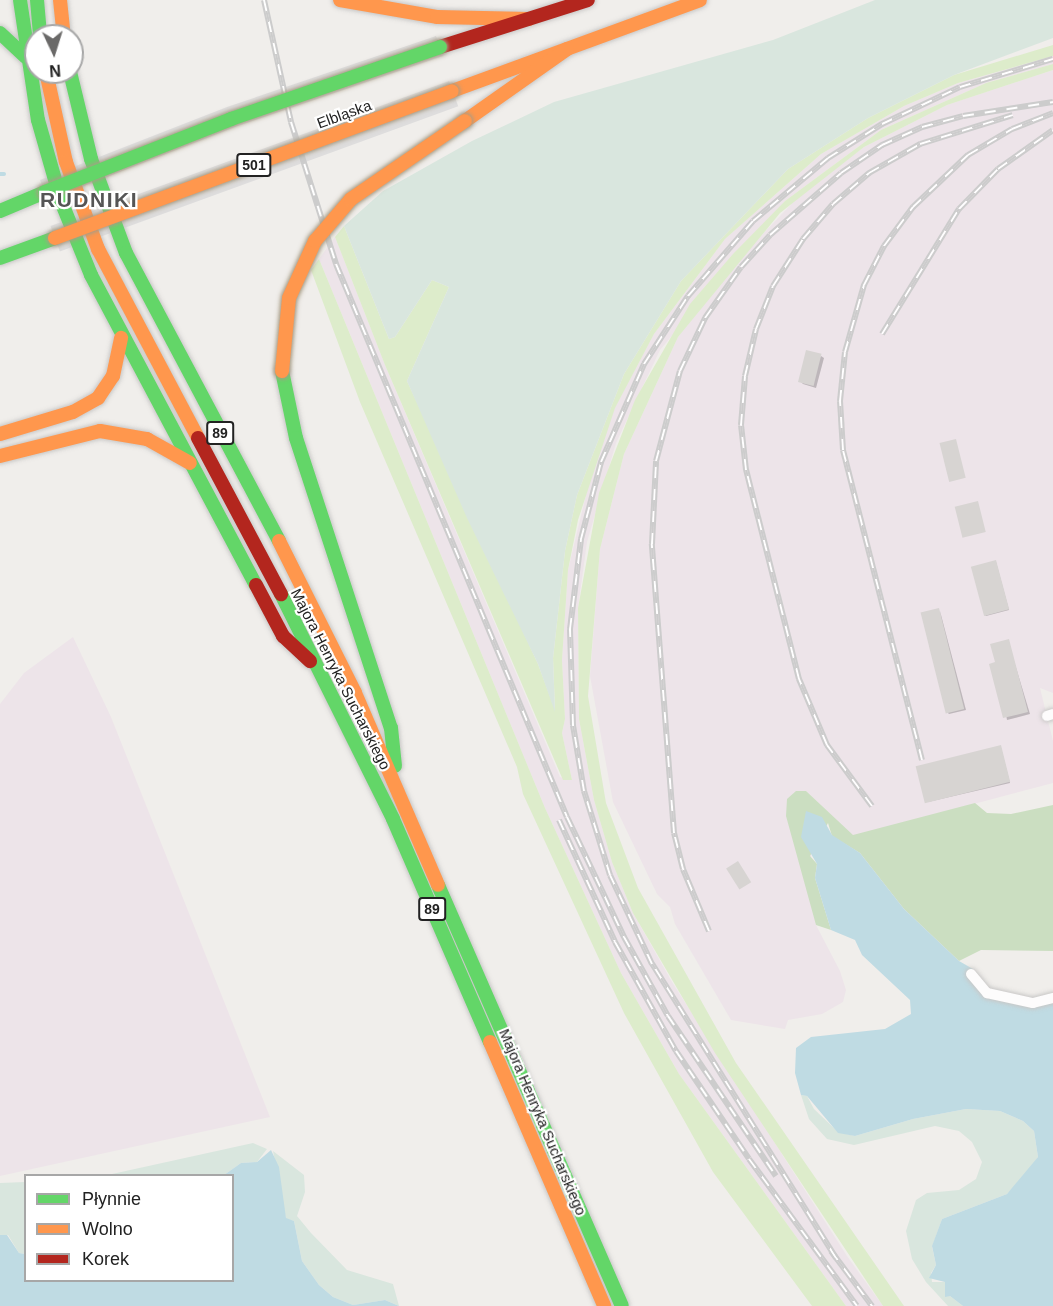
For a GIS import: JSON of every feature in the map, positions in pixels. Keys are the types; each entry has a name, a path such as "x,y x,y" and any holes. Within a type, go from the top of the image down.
{"main road":[{"path":"20,0 24,38"},
{"path":"37,0 39,24"},
{"path":"60,0 63,24"},
{"path":"0,211 231,119 440,47 588,0"},
{"name":"Elbląska","path":"0,258 700,0"},
{"path":"344,2 437,17 529,19"},
{"path":"0,33 24,55"},
{"path":"398,784 391,728 296,438 282,371 289,298 315,241 351,199 567,49"},
{"path":"31,84 38,120 61,201 121,338 283,636 321,670"},
{"name":"Majora Henryka Sucharskiego","path":"49,84 66,162 98,249 321,670 393,819 604,1306"},
{"name":"Majora Henryka Sucharskiego","path":"73,84 91,159 126,253 304,588 398,784 622,1306"},
{"path":"0,434 73,412 98,398 113,376 121,338"},
{"path":"0,456 100,431 147,439 190,464"}],"street":[{"path":"971,974 987,993 1033,1003 1053,998"}],"shaded area":[{"path":"875,0 1053,0 1053,38 954,75 868,118 788,169 681,281 624,374 577,495 565,551 553,658 555,712 538,664 467,518 407,381 449,287 432,280 395,337 389,339 344,226 383,191 472,141 554,102 773,40"},
{"path":"1053,56 1053,64 986,83 881,130 785,201 660,350 616,443 587,542 578,608 579,719 594,800 612,862 633,913 672,982 847,1256 883,1306 846,1306 679,1074 621,973 545,808 319,259 335,237 385,365 560,777 572,780 562,733 565,719 562,660 568,570 591,474 615,407 654,334 725,239 821,154 904,106 958,83"},
{"path":"1053,70 1053,693 1040,688 1053,741 1053,783 853,836 806,791 816,925 840,971 846,990 843,1002 822,1014 788,1020 785,1029 731,1020 675,924 670,907 657,894 613,802 590,676 600,549 624,454 678,337 736,262 805,190 864,147 947,105"},
{"path":"73,637 111,717 270,1117 0,1176 0,704 24,673"},
{"path":"801,1095 807,1096 814,1109 838,1132 855,1136 913,1119 966,1109 1000,1111 1023,1121 1034,1131 1038,1157 1024,1178 1007,1194 942,1219 932,1247 936,1265 931,1273 932,1282 945,1282 950,1296 963,1306 948,1306 926,1282 912,1259 906,1231 916,1200 927,1193 959,1190 976,1179 982,1162 972,1142 959,1131 935,1126 854,1145 827,1139 809,1119"},
{"path":"253,1143 267,1149 257,1162 241,1163 225,1174 112,1174"},
{"path":"273,1151 304,1175 305,1192 297,1216 347,1270 393,1284 399,1306 385,1300 353,1305 333,1297 319,1285 302,1261 294,1221 286,1219"},
{"path":"24,1182 24,1254 19,1253 8,1235 0,1235 0,1183"}],"green space":[{"path":"1053,45 1053,56 958,83 904,106 821,154 725,239 654,334 615,408 578,520 568,570 562,660 565,719 562,733 572,780 563,780 385,365 335,237 344,226 389,339 395,337 432,280 449,287 407,381 538,664 555,710 553,658 565,551 577,495 624,374 681,281 788,169 868,118 954,75"},
{"path":"1053,64 1053,70 947,105 864,147 780,213 678,337 624,454 600,549 588,696 606,803 638,888 736,1063 904,1306 883,1306 715,1053 633,913 612,862 594,800 579,719 578,608 599,493 635,400 690,304 733,254 785,201 881,130 986,83"},
{"path":"319,259 545,808 621,973 679,1074 846,1306 812,1306 713,1172 624,1013 523,794 517,767 360,402 311,270"},
{"path":"796,791 806,791 853,835 975,803 987,813 1011,814 1053,805 1053,951 981,950 959,961 904,909 860,853 832,836 828,823 810,856 817,864 815,878 831,930 816,925 786,816 787,799"}],"water":[{"path":"806,811 822,817 832,835 860,853 904,909 959,961 973,969 987,995 1053,1000 1053,1306 963,1306 950,1296 945,1297 945,1282 929,1278 936,1265 932,1246 942,1219 1007,1194 1038,1157 1034,1131 1023,1121 1000,1111 966,1109 913,1119 855,1136 838,1133 807,1096 801,1095 795,1073 796,1048 811,1037 885,1029 911,1014 910,1000 862,955 855,940 831,930 815,878 817,864 801,837"},
{"path":"271,1150 279,1167 286,1218 294,1221 302,1261 319,1285 333,1297 353,1305 385,1300 399,1306 0,1306 0,1235 7,1235 19,1253 24,1254 24,1282 234,1282 234,1174 225,1174 241,1163 257,1162"}],"pier":[{"path":"436,36 443,56 235,127 48,200 40,180 227,107"},
{"path":"449,81 458,106 60,251 51,226"}],"building":[{"path":"806,350 822,354 814,386 798,382"},
{"path":"956,439 966,478 949,482 940,443"},
{"path":"978,501 986,532 962,538 955,507"},
{"path":"996,560 1009,609 984,616 971,567"},
{"path":"939,608 964,709 946,714 921,613"},
{"path":"1009,639 1028,712 1003,718 989,664 995,662 990,644"},
{"path":"1001,745 1010,782 925,803 916,766"},
{"path":"738,861 751,882 739,890 726,868"}],"railway":[{"path":"264,0 291,122 336,264 567,817 624,937 668,1016 776,1176"},
{"path":"836,1258 652,964 610,875 584,791 573,725 570,629 581,539 601,462 644,364 688,296 753,221 828,158 882,124 960,87 1053,59"},
{"path":"709,931 683,869 674,833 652,544 656,461 680,371 705,318 741,267 770,235 841,173 882,145 922,127 963,116 1053,102"},
{"path":"922,760 843,450 840,401 845,352 864,285 884,246 913,207 968,155 1012,129 1053,113"},
{"path":"872,806 827,745 799,679 746,470 741,425 745,376 756,329 773,286 803,239 833,204 869,173 920,144 1013,115"},
{"path":"882,334 959,209 998,169 1053,130"},
{"path":"559,820 615,942 676,1051 749,1159 857,1306"},
{"path":"831,1251 872,1306"}],"traffic: fast":[{"path":"20,0 38,120 61,201 91,275 256,585"},
{"path":"37,0 39,24"},
{"path":"0,33 24,55"},
{"path":"45,192 231,119 440,47"},
{"path":"73,84 91,159 126,253 279,541"},
{"path":"0,211 45,192"},
{"path":"0,258 55,238"},
{"path":"282,371 296,438 391,728 395,766"},
{"path":"281,594 393,819 490,1042"},
{"path":"438,885 622,1306"}],"traffic: slow":[{"path":"60,0 63,24"},
{"path":"340,0 437,17 529,19"},
{"path":"452,91 700,0"},
{"path":"465,121 567,49"},
{"path":"49,84 66,162 98,249 198,438"},
{"path":"55,238 452,91"},
{"path":"282,371 289,298 315,241 351,199 465,121"},
{"path":"0,434 73,412 98,398 113,376 121,338"},
{"path":"0,456 100,431 147,439 190,463"},
{"path":"279,541 355,693 438,885"},
{"path":"490,1042 604,1306"}],"traffic: jam":[{"path":"440,47 588,0"},
{"path":"198,438 281,594"},
{"path":"256,585 283,636 310,661"}],"district":[{"name":"RUDNIKI","path":"89,200"}]}
